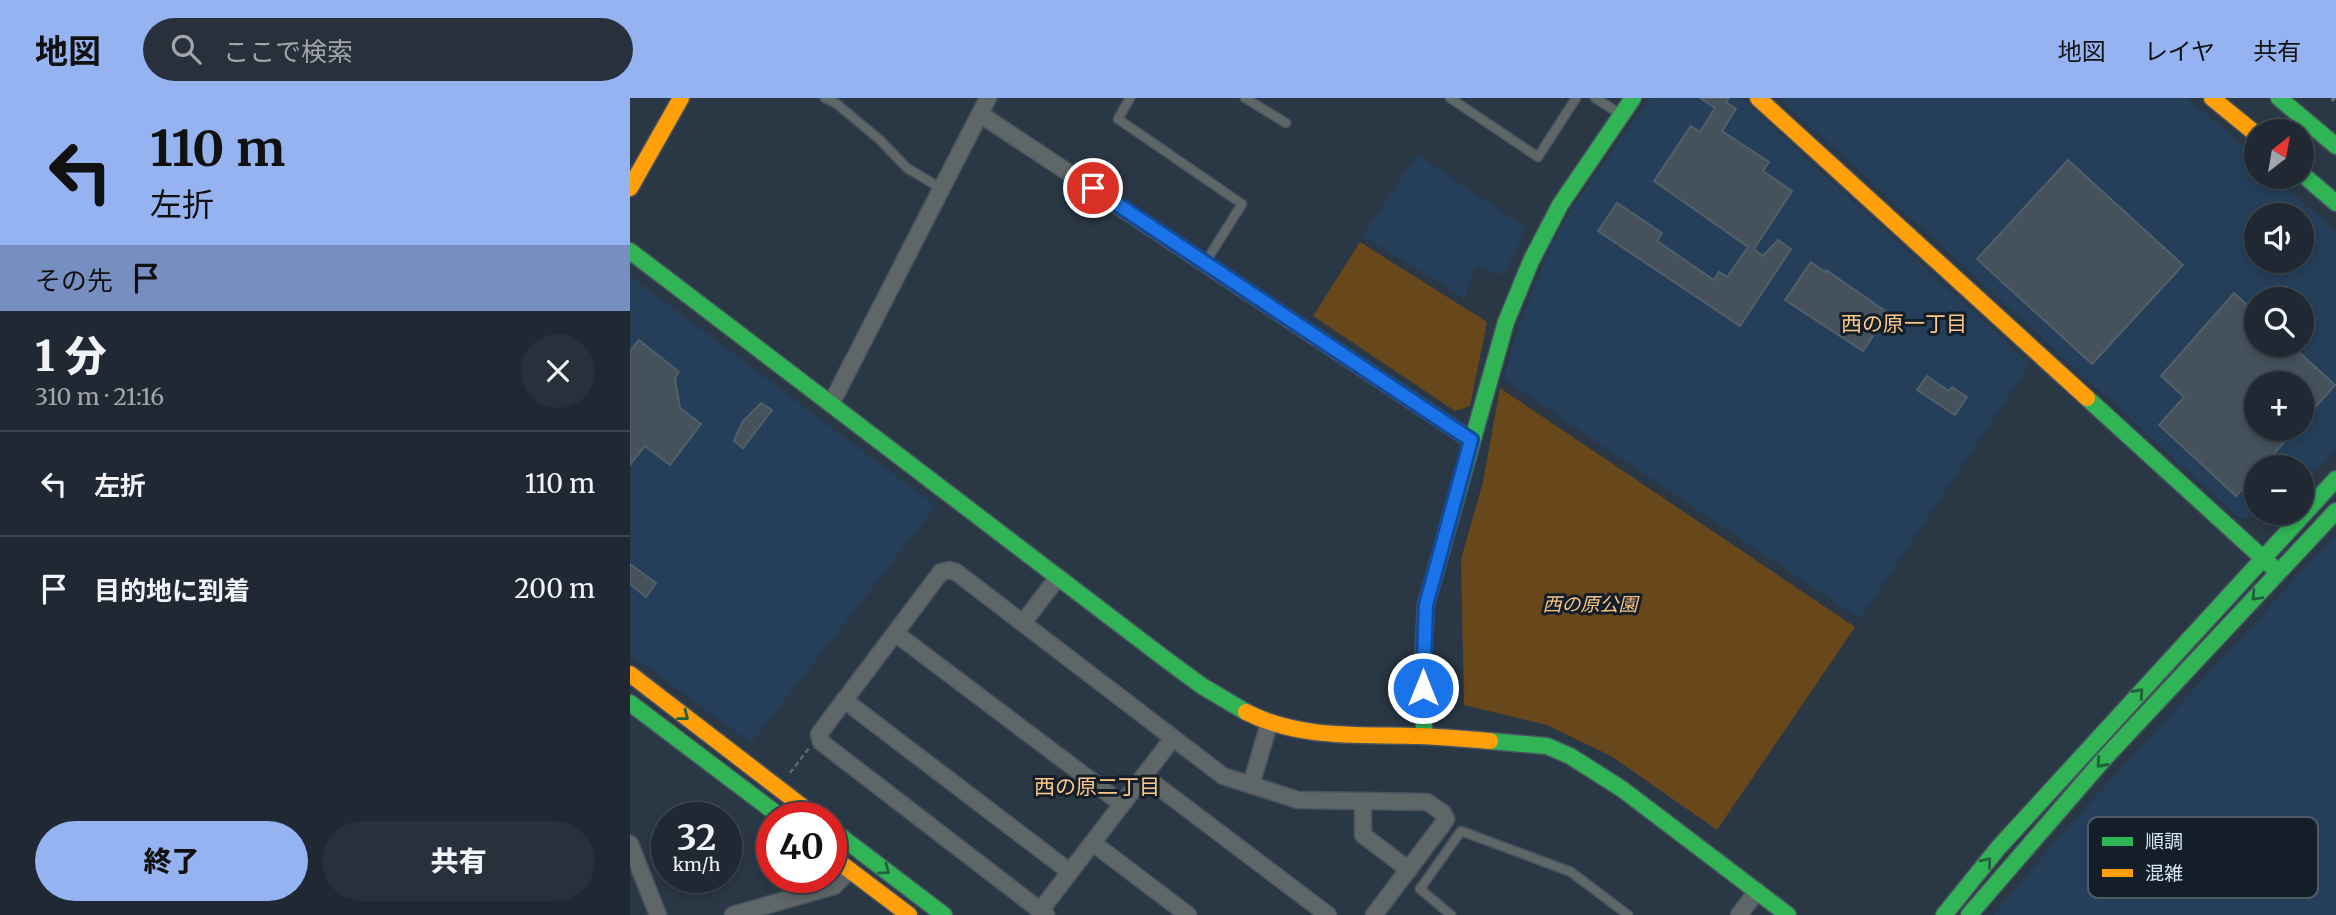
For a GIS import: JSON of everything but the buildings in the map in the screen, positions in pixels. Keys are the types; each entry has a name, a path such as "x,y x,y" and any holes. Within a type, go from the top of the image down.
{"main road":[{"path":"630,188 681,98"},
{"path":"1424,736 1426,605 1506,322 1519,283 1563,198 1633,98"},
{"path":"1758,98 2278,572"},
{"path":"2212,98 2244,124"},
{"path":"2279,98 2336,146"},
{"path":"2314,184 2336,203"},
{"path":"630,251 1202,686 1238,708 1269,724 1322,734 1424,736 1547,746 1570,756 1622,789 1788,915"},
{"path":"1944,915 1999,847 2336,479"},
{"path":"1969,915 2070,798 2336,511"},
{"path":"630,674 796,802"},
{"path":"630,702 761,802"},
{"path":"847,841 944,915"},
{"path":"847,868 909,915"}],"street":[{"path":"831,404 988,98"},
{"path":"980,114 1471,440"},
{"path":"1173,738 1070,872 1043,913 821,742 819,734 941,572 956,572 1223,776 1298,800 1427,802 1443,813 1446,819 1442,825 1374,915"},
{"path":"1023,623 1058,577"},
{"path":"895,633 1122,804"},
{"path":"844,700 1070,872"},
{"path":"1251,785 1269,724"},
{"path":"1144,776 1328,915"},
{"path":"1363,801 1363,835 1409,870"},
{"path":"1093,843 1188,915"},
{"path":"630,844 658,915"},
{"path":"733,915 834,886 850,870"},
{"path":"1739,915 1757,891"}],"lane":[{"path":"825,98 837,104 907,168 942,189"},
{"path":"1130,98 1118,119 1242,204 1205,263"},
{"path":"1245,98 1286,123"},
{"path":"1450,98 1538,157 1576,98"},
{"path":"1595,98 1622,114"},
{"path":"1451,915 1420,889 1461,831 1571,872 1628,915"}],"path":[{"path":"778,788 819,734"}],"shaded area":[{"path":"1650,98 1740,98 2030,364 1860,619 1503,379 1518,328 1549,250 1573,206"},
{"path":"1779,98 2187,98 2244,146 2244,189 2288,189 2303,203 2244,203 2244,273 2314,273 2314,212 2336,232 2336,450 2314,474 2314,455 2244,455 2244,518 2239,518"},
{"path":"1417,154 1526,228 1504,275 1477,266 1464,298 1363,236"},
{"path":"630,276 936,506 751,743 630,654"},
{"path":"2336,534 2336,915 1993,915 2075,819"}],"green space":[{"path":"1360,242 1487,322 1470,406 1455,411 1313,316"},
{"name":"西の原公園","path":"1500,388 1855,627 1717,830 1611,756 1547,725 1464,705 1461,559 1483,482"}],"railway":[{"path":"2332,98 2336,102"}],"traffic: fast":[{"path":"1424,736 1426,605 1506,322 1531,261 1560,205 1633,98"},
{"path":"2279,98 2336,146"},
{"path":"2314,184 2336,203"},
{"path":"630,251 1164,658 1202,686 1246,712"},
{"path":"2087,398 2278,572"},
{"path":"1944,915 1999,847 2336,479"},
{"path":"1969,915 2103,760 2336,511"},
{"path":"630,703 761,802"},
{"path":"1490,741 1547,746 1570,756 1622,789 1788,915"},
{"path":"847,841 944,915"}],"traffic: slow":[{"path":"630,188 681,98"},
{"path":"1758,98 2087,398"},
{"path":"2212,98 2244,124"},
{"path":"630,674 796,802"},
{"path":"1246,712 1288,727 1332,734 1429,736 1490,741"},
{"path":"847,868 909,915"}],"district":[{"name":"西の原一丁目","path":"1904,323"},
{"name":"西の原二丁目","path":"1097,786"}],"route":[{"path":"1093,188 1471,440 1426,605 1423,688"}]}
